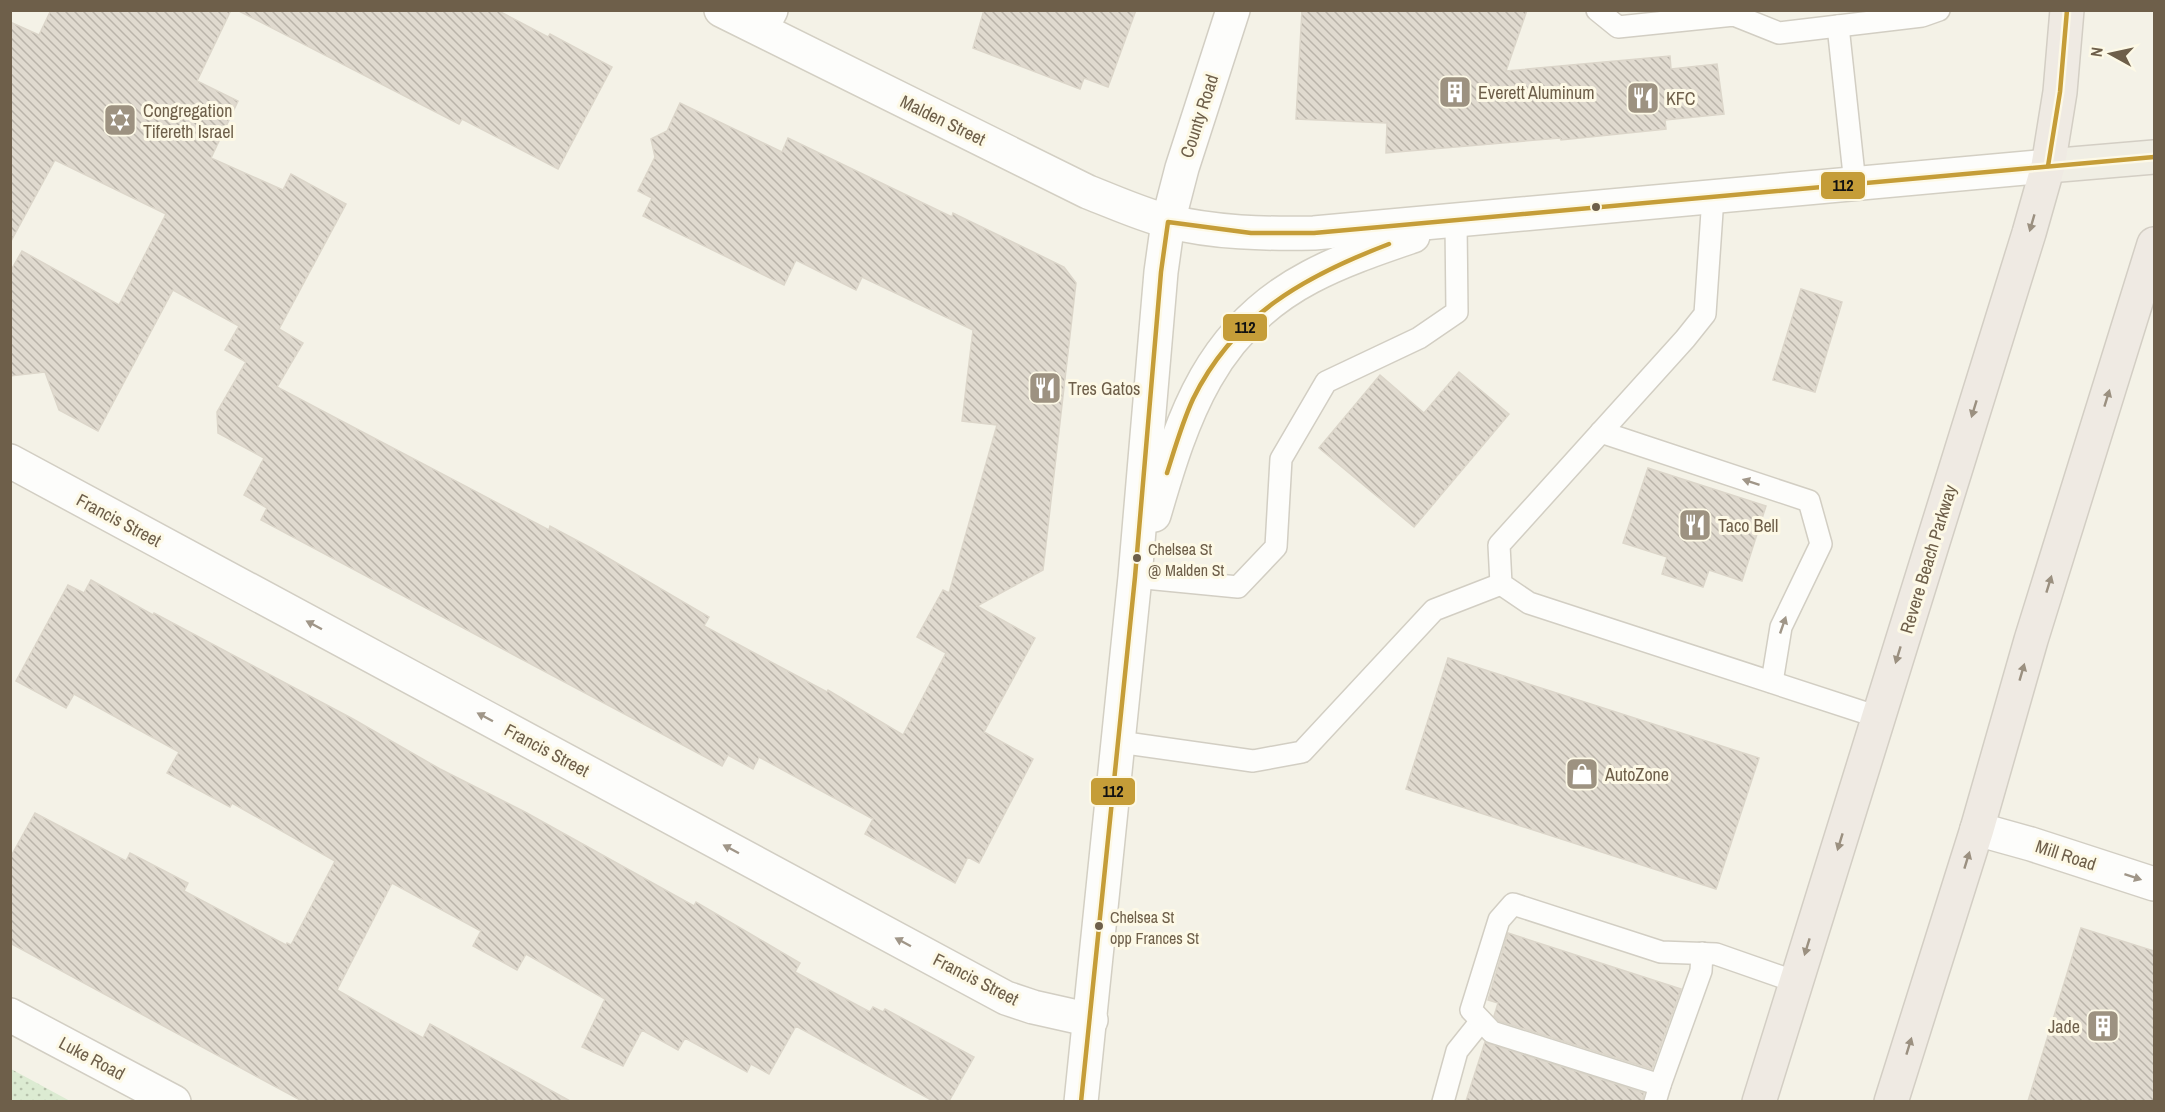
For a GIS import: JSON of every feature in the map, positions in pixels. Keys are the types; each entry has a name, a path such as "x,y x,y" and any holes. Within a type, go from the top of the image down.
{"highway":[{"name":"Revere Beach Parkway","path":"1759,1101 2048,166 2060,92 2067,10"},
{"path":"1891,1101 1977,829 2031,639 2154,244"}],"main road":[{"path":"2048,166 2154,157"}],"street":[{"name":"Malden Street","path":"721,10 766,20 1089,192 1136,212 1168,222 1281,234 1456,221"},
{"name":"County Road","path":"1135,577 1161,272 1168,222 1182,168 1233,10"},
{"path":"1081,1101 1135,577 1162,487 1193,400 1209,371 1239,332 1260,311 1308,278 1380,248 1456,221 2048,166"},
{"name":"Francis Street","path":"10,461 1006,998 1057,1014 1091,1020"},
{"name":"Mill Road","path":"1977,829 2154,884"},
{"name":"Luke Road","path":"10,1015 174,1101"}],"lane":[{"path":"1597,10 1618,27 1734,15 1779,33 1922,16 1939,10"},
{"path":"1838,26 1855,184"},
{"path":"1501,584 1499,545 1705,314 1713,197"},
{"path":"1135,577 1238,587 1276,547 1281,459 1326,382 1419,338 1457,312 1456,221"},
{"path":"1601,432 1809,501 1821,544 1781,627 1772,682"},
{"path":"1501,584 1529,603 1878,717"},
{"path":"1119,742 1253,760 1302,752 1434,610 1501,584"},
{"path":"1702,953 1701,971 1658,1093 1492,1032 1471,1010 1499,920 1514,903 1661,952 1702,953 1716,954 1796,982"},
{"path":"1443,1101 1457,1051 1481,1021"}],"green space":[{"path":"11,1069 70,1101 11,1101"}],"building":[{"path":"51,10 231,10 197,81 238,101 211,158 283,190 291,174 346,204 279,329 303,343 277,387 549,530 550,526 591,548 709,617 704,626 827,692 828,690 903,735 946,653 917,637 943,590 949,593 997,425 962,421 973,330 862,277 856,290 796,260 784,285 643,216 652,198 638,191 655,157 651,139 667,131 680,103 782,152 788,138 952,217 953,213 1064,267 1076,283 1043,570 977,606 1035,638 984,732 1033,759 979,863 968,857 955,883 865,834 873,819 759,757 753,769 728,755 722,766 261,520 267,508 244,495 264,458 218,433 217,412 246,362 225,350 239,326 173,290 98,431 59,410 45,372 10,376 10,272 22,251 119,305 166,214 55,160 10,243 10,22 39,35"},
{"path":"237,10 497,10 548,37 550,34 612,67 558,169 462,119 459,124"},
{"path":"984,10 1136,10 1108,87 1084,78 1080,89 973,48"},
{"path":"1302,10 1527,10 1506,71 1670,56 1671,69 1717,64 1724,114 1665,120 1666,129 1561,140 1560,138 1386,153 1387,123 1296,119"},
{"path":"1801,289 1842,302 1815,392 1773,380"},
{"path":"1459,372 1509,414 1414,527 1319,448 1380,375 1424,413"},
{"name":"Taco Bell","path":"1648,468 1766,506 1742,581 1709,570 1703,587 1662,574 1667,557 1623,543"},
{"path":"91,580 153,615 154,613 353,719 440,769 525,812 694,906 696,902 800,963 795,972 870,1012 873,1007 883,1012 885,1009 974,1057 949,1101 933,1101 796,1026 769,1074 751,1064 747,1072 685,1038 678,1050 642,1030 623,1066 582,1047 605,999 526,954 517,970 473,946 481,931 392,883 337,990 423,1038 430,1024 570,1101 302,1101 10,943 10,858 35,813 126,861 130,853 188,883 184,891 286,945 287,943 291,945 335,861 232,803 230,807 167,773 179,752 74,694 66,708 16,681 68,585 84,593"},
{"name":"AutoZone","path":"1448,658 1759,758 1716,889 1406,789"},
{"name":"Jade","path":"2081,928 2154,951 2154,1101 2028,1101"},
{"path":"1508,933 1681,989 1652,1069 1499,1021 1494,1016 1498,1003 1488,1000"},
{"path":"1485,1042 1644,1093 1643,1101 1466,1101"}],"transit line":[{"name":"112","path":"2048,166 2060,92 2067,10"},
{"name":"112","path":"1081,1102 1135,577 1161,272 1168,222 1251,233 1314,233 2154,157"},
{"name":"112","path":"1167,473 1193,399 1229,344 1251,321 1301,285 1358,256 1389,244"}],"place":[{"name":"Everett Aluminum","path":"1455,92"},
{"name":"KFC","path":"1643,98"},
{"name":"Congregation Tifereth Israel","path":"120,120"},
{"name":"Tres Gatos","path":"1045,388"},
{"name":"Taco Bell","path":"1695,525"},
{"name":"Chelsea St @ Malden St","path":"1137,558"},
{"name":"AutoZone","path":"1582,774"},
{"name":"Chelsea St opp Frances St","path":"1099,926"},
{"name":"Jade","path":"2103,1026"}]}
